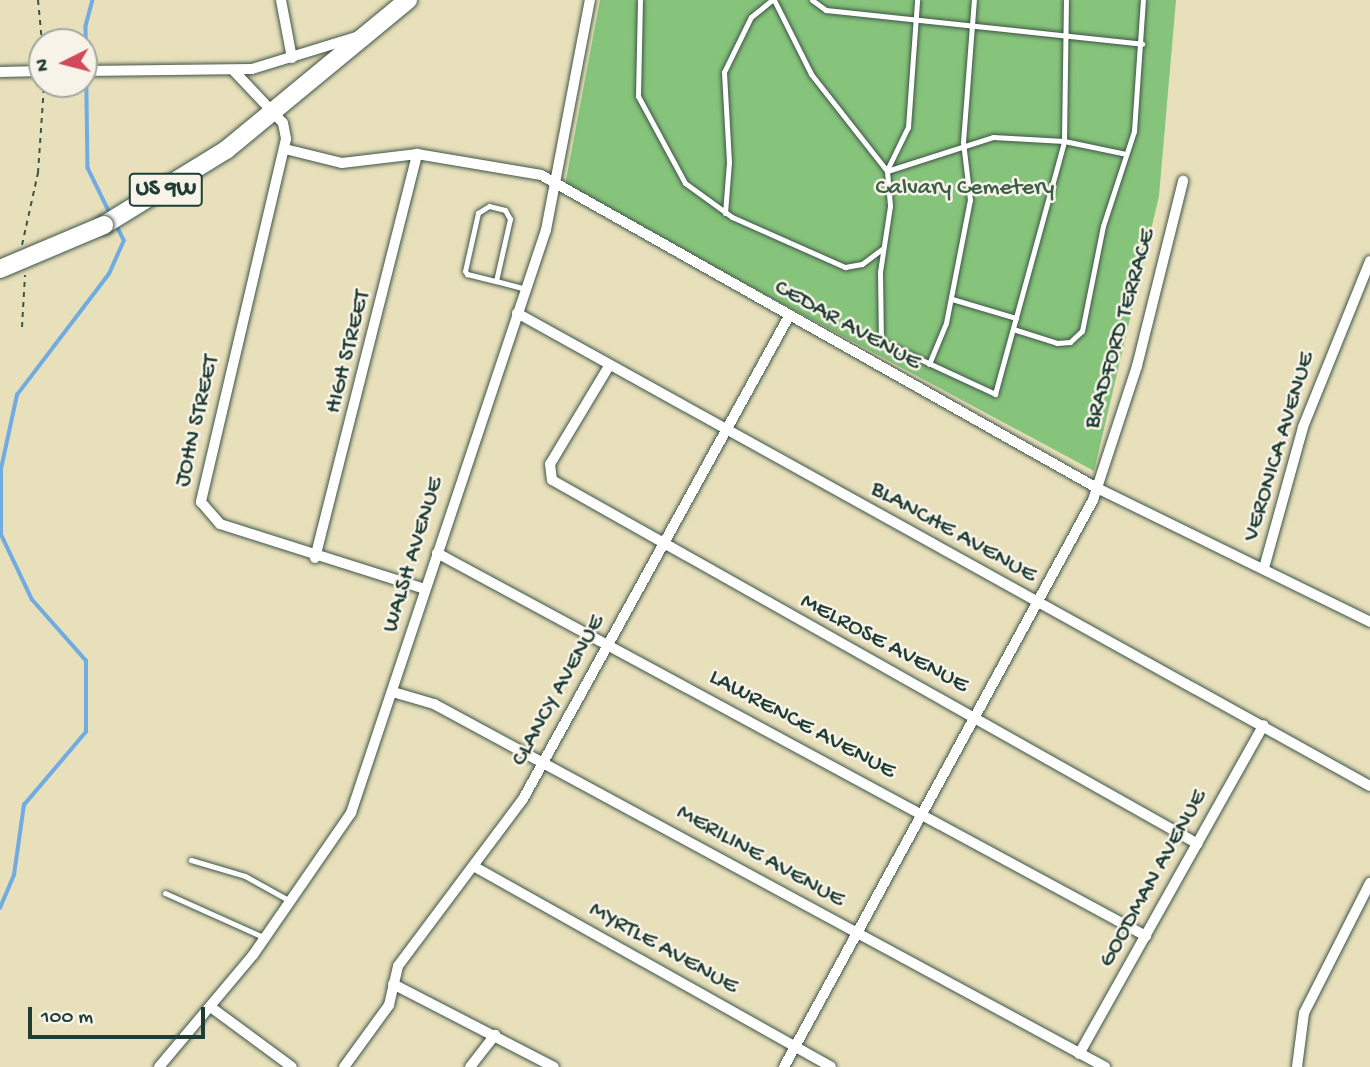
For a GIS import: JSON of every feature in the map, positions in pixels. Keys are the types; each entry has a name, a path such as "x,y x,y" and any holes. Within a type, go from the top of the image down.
{"highway":[{"name":"US 9W","path":"0,269 104,225 226,150 408,0"}],"street":[{"path":"281,0 292,58"},
{"name":"WALSH AVENUE","path":"159,1067 212,1008 265,938 351,813 526,289 556,188 590,0"},
{"path":"98,71 234,71 292,58 370,33"},
{"path":"0,72 28,71"},
{"path":"234,71 275,112"},
{"name":"JOHN STREET","path":"275,112 286,131 285,149 201,502 220,524 315,558 425,589"},
{"name":"CEDAR AVENUE","path":"285,149 342,163 417,155 541,175 556,188 1097,488 1370,622"},
{"name":"HIGH STREET","path":"315,558 417,155"},
{"name":"BRADFORD TERRACE","path":"784,1067 1097,488 1137,366 1183,181"},
{"name":"VERONICA AVENUE","path":"1264,568 1307,416 1370,261"},
{"name":"BLANCHE AVENUE","path":"517,313 1370,786"},
{"name":"CLANCY AVENUE","path":"344,1067 382,1016 398,967 475,867 544,763 788,318"},
{"name":"MELROSE AVENUE","path":"609,366 550,464 552,480 662,546 975,715 1198,844"},
{"name":"LAWRENCE AVENUE","path":"437,553 1146,936"},
{"name":"MERILINE AVENUE","path":"393,692 434,704 1105,1067"},
{"name":"GOODMAN AVENUE","path":"1079,1054 1264,725"},
{"name":"MYRTLE AVENUE","path":"475,867 831,1067"},
{"path":"1297,1067 1304,1013 1370,883"},
{"path":"393,984 554,1067"},
{"path":"212,1008 292,1067"},
{"path":"470,1067 495,1035"}],"lane":[{"path":"640,0 635,65 649,125 685,183 725,213 845,267 862,264 882,249"},
{"path":"725,213 729,162 724,72 751,17 773,0 811,74 887,171 891,206 882,249 881,341 995,394 1064,141 1068,37 1066,0"},
{"path":"812,0 826,10 1142,44"},
{"path":"887,171 908,127 918,0"},
{"path":"929,363 951,299 970,200 963,142 974,0"},
{"path":"1013,329 1057,343 1070,342 1082,331 1126,154 1142,44 1143,0"},
{"path":"887,171 963,142 1064,141 1126,154"},
{"path":"496,281 510,219 505,210 487,206 478,213 465,271 496,281 526,289"},
{"path":"951,299 1016,318"},
{"path":"191,860 245,876 292,902"},
{"path":"165,893 265,938"}],"path":[{"path":"38,0 41,28"},
{"path":"23,257 21,231 41,152 43,98"},
{"path":"22,327 24,270"}],"green space":[{"name":"Calvary Cemetery","path":"600,0 1176,0 1159,196 1094,471 569,189 566,180"}],"waterway":[{"path":"93,0 86,26 88,168 111,215"},
{"path":"0,908 14,875 24,805 86,732 86,661 32,600 1,535 1,469 17,395 109,274 124,241 116,225"}]}
